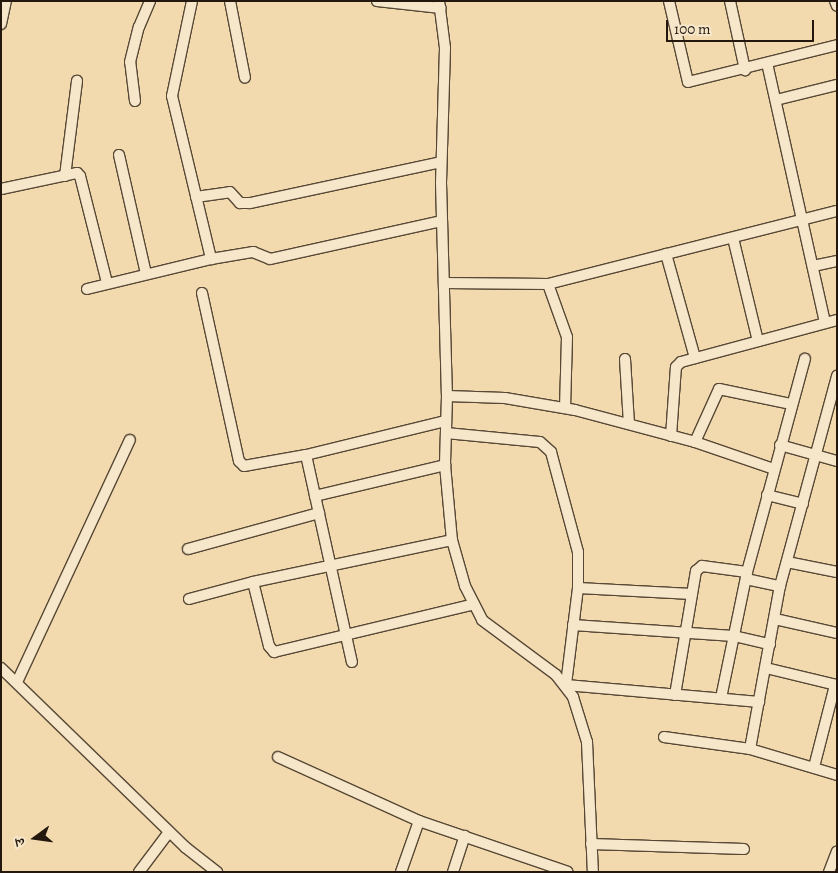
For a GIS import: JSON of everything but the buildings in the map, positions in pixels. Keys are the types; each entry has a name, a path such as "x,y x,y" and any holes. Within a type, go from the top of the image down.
{"street":[{"path":"1,24 6,1"},
{"path":"135,101 130,62 139,27 150,1"},
{"path":"192,1 172,96 211,259"},
{"path":"230,1 245,78"},
{"path":"377,1 440,5 445,48 442,162 447,396 445,465 452,540 472,605 482,620 547,668 566,686 573,697 587,742 593,872"},
{"path":"669,1 688,82 745,70 837,45"},
{"path":"730,1 745,70"},
{"path":"835,1 837,6"},
{"path":"767,63 825,322"},
{"path":"64,176 77,81"},
{"path":"776,100 837,85"},
{"path":"118,155 146,274"},
{"path":"196,197 230,192 240,203 250,203 442,162"},
{"path":"1,189 64,176 80,176 107,283"},
{"path":"444,283 548,284 837,211"},
{"path":"86,289 211,259 253,252 270,259 442,221"},
{"path":"732,238 758,341"},
{"path":"666,254 695,358"},
{"path":"813,266 837,261"},
{"path":"548,284 567,337 566,408"},
{"path":"202,292 241,465 246,467 306,455 446,421"},
{"path":"671,436 676,367 681,362 837,320"},
{"path":"721,698 747,576 767,495 805,359"},
{"path":"625,360 628,424"},
{"path":"750,749 780,586 816,456 833,406 837,376"},
{"path":"695,442 719,389 791,404"},
{"path":"447,396 505,398 566,408 695,442 774,469"},
{"path":"446,432 540,442 549,448 576,538 578,588 566,686"},
{"path":"17,682 130,440"},
{"path":"780,445 837,461"},
{"path":"306,455 329,566 352,662"},
{"path":"315,496 445,465"},
{"path":"767,495 803,504"},
{"path":"188,549 319,513"},
{"path":"189,599 253,582 452,540"},
{"path":"787,562 837,572"},
{"path":"675,695 696,571 702,566 780,586"},
{"path":"253,582 270,650 278,652 345,638 472,605"},
{"path":"578,588 692,594"},
{"path":"775,619 837,633"},
{"path":"573,625 734,636 770,644"},
{"path":"1,668 169,832 216,872"},
{"path":"766,668 836,685 814,767"},
{"path":"566,686 760,702"},
{"path":"664,737 750,749 837,775"},
{"path":"278,757 419,821 568,872"},
{"path":"401,872 419,821"},
{"path":"139,872 169,832"},
{"path":"452,872 465,836"},
{"path":"591,844 744,849"},
{"path":"829,872 837,851"}]}
